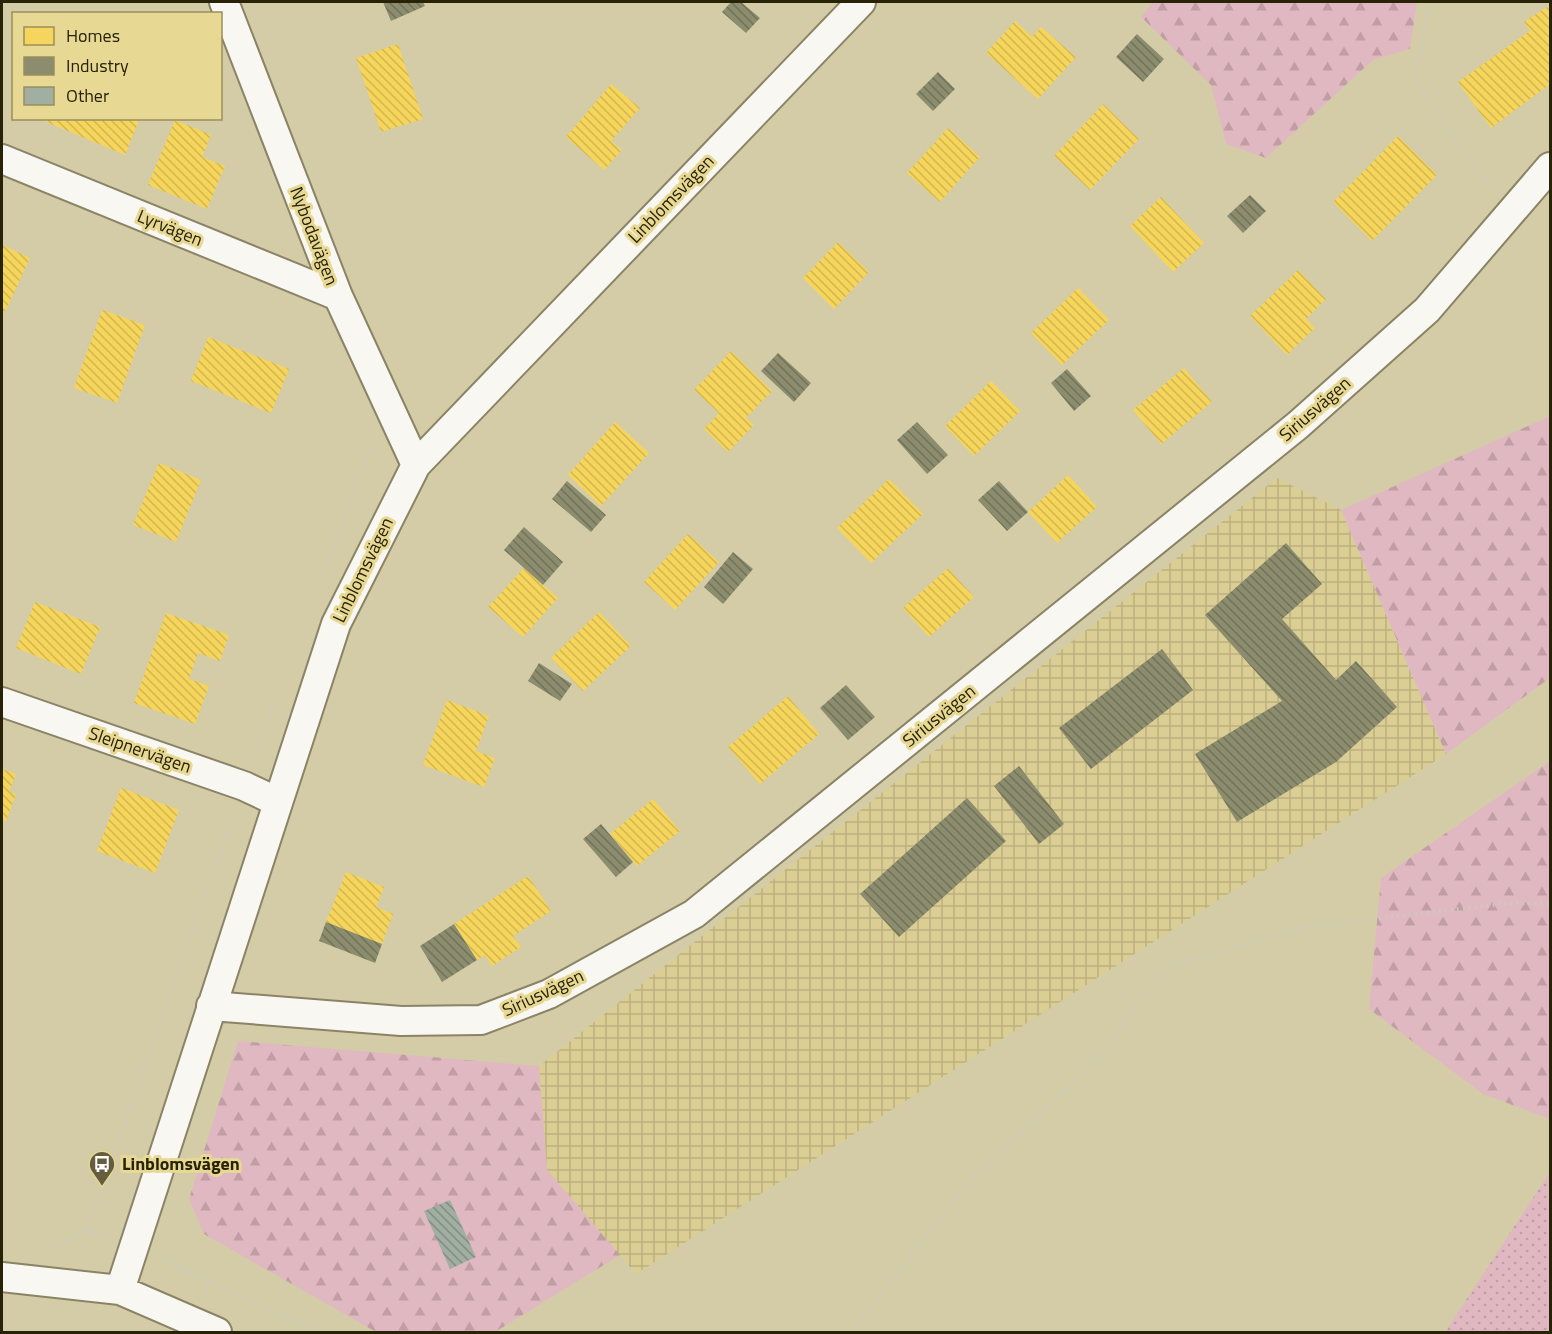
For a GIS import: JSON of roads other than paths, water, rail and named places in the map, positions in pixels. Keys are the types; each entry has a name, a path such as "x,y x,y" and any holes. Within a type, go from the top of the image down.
{"street":[{"name":"Nybodavägen","path":"225,2 338,296 416,465"},
{"name":"Linblomsvägen","path":"120,1290 336,624 416,465 861,2"},
{"name":"Lyrvägen","path":"2,159 338,296"},
{"name":"Siriusvägen","path":"211,1006 401,1020 481,1020 549,994 694,914 1298,425 1427,310 1551,167"},
{"name":"Sleipnervägen","path":"2,702 244,786 278,802"},
{"path":"2,1277 120,1290 217,1332"}],"place":[{"name":"Linblomsvägen","path":"102,1187"}]}
